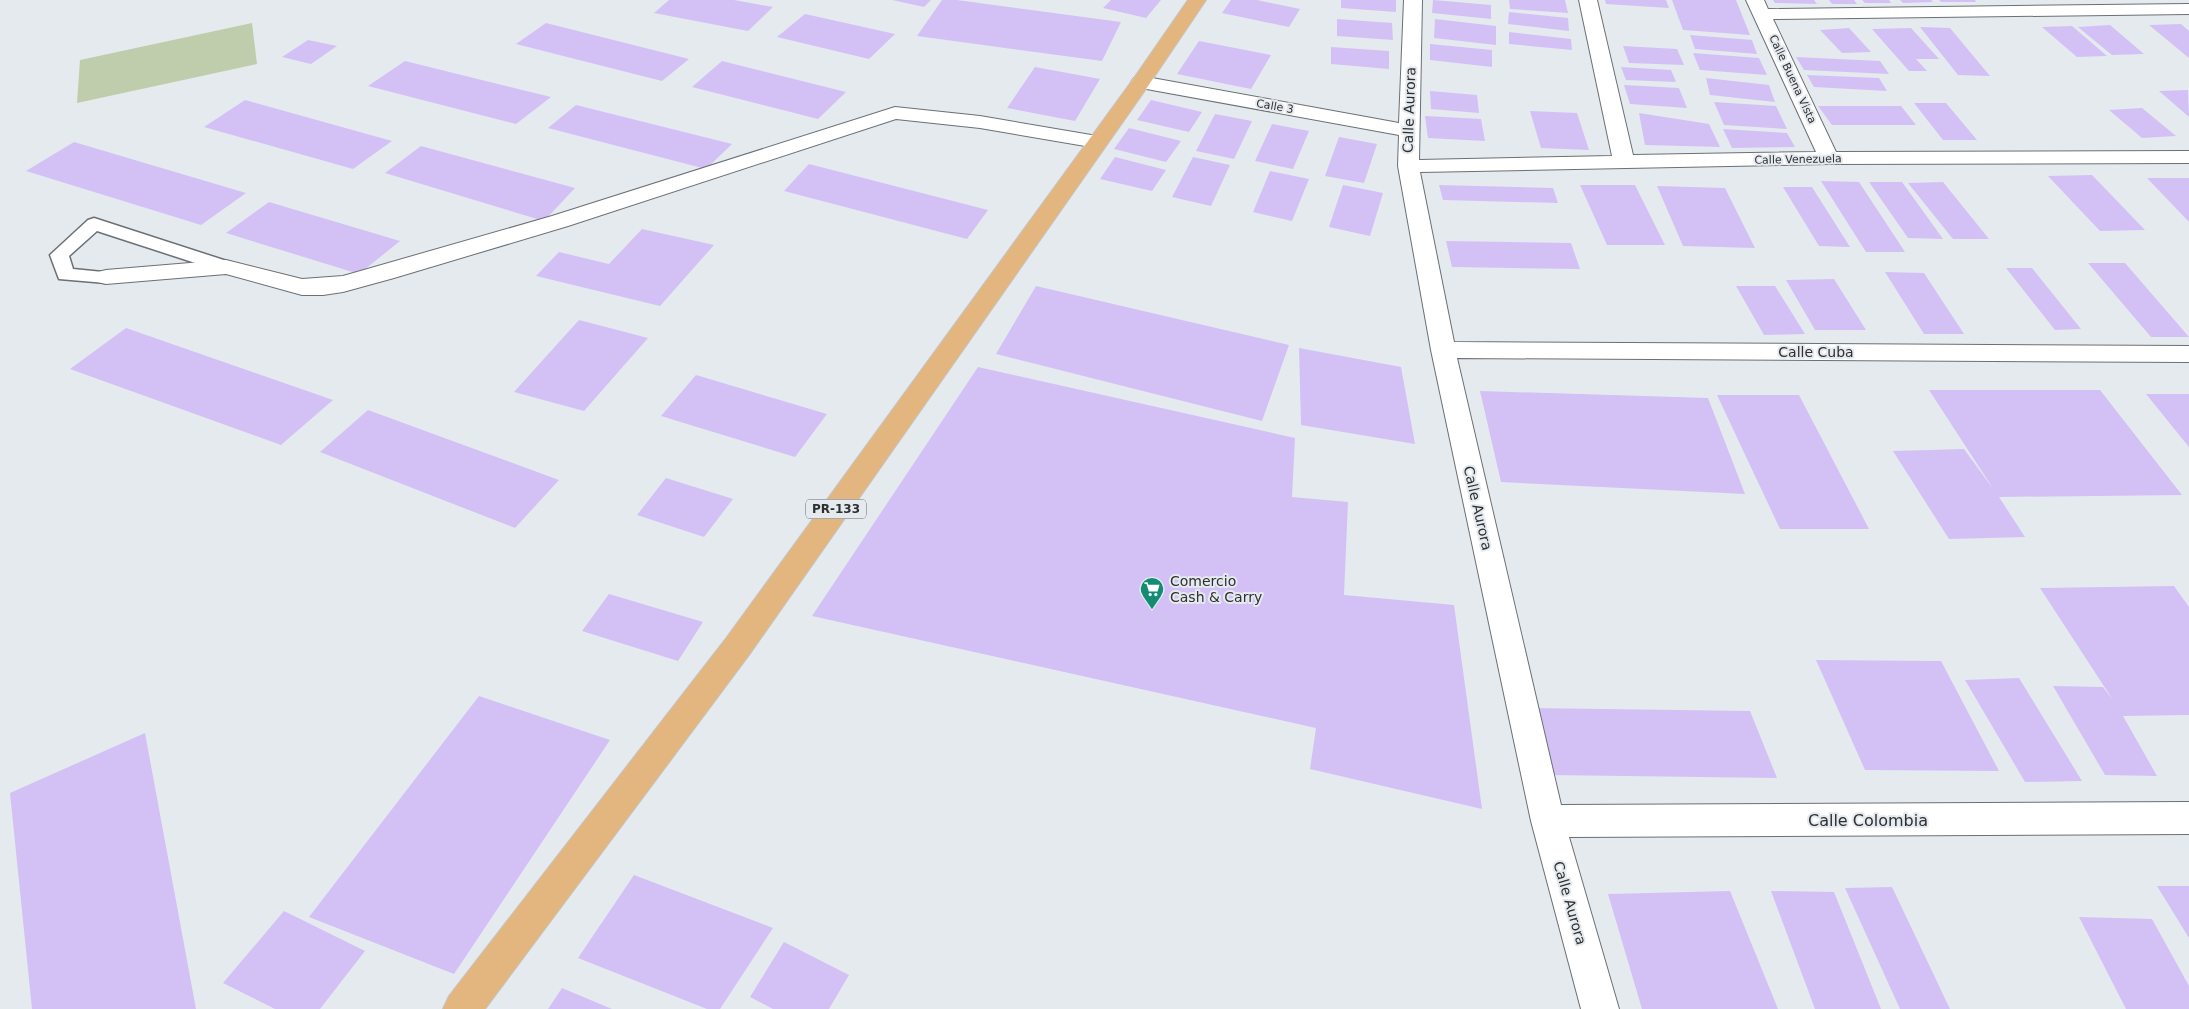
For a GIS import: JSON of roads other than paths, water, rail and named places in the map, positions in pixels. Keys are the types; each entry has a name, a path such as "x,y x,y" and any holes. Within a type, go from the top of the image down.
{"main road":[{"name":"PR-133","path":"462,1009 738,646 1141,82 1197,0"}],"street":[{"name":"Calle Aurora","path":"1413,0 1408,166 1443,350 1548,821 1600,1009"},
{"path":"1588,0 1624,161"},
{"path":"1759,7 2189,9"},
{"name":"Calle Buena Vista","path":"1759,7 1829,158"},
{"name":"Calle 3","path":"1141,82 1409,131"},
{"path":"106,277 226,267 302,287 344,284 570,218 895,113 980,122 1097,142"},
{"name":"Calle Venezuela","path":"1408,166 1829,158 2189,156"},
{"name":"Calle Cuba","path":"1443,350 2189,354"},
{"name":"Calle Colombia","path":"1548,821 2189,818"}],"lane":[{"path":"106,277 66,275 59,255 94,224 226,267"}],"place":[{"name":"Comercio Cash & Carry","path":"1152,610"}]}
